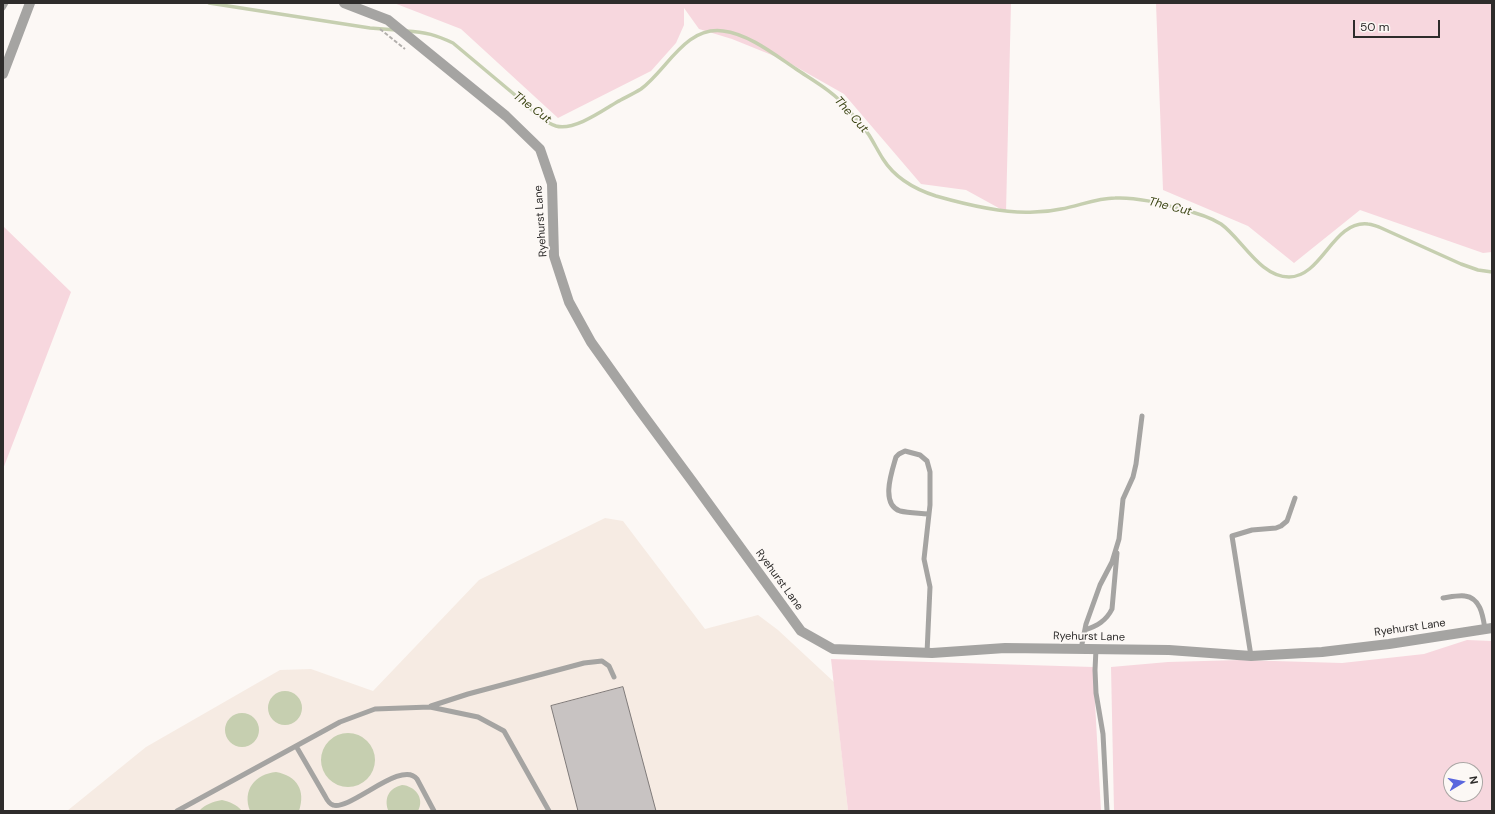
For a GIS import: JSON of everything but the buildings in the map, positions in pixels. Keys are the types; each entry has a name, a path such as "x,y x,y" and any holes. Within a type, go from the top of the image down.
{"street":[{"path":"3,74 30,3"},
{"name":"Ryehurst Lane","path":"344,3 391,22 506,116 540,149 552,184 554,256 569,302 591,342 633,402 692,480 801,631 833,649 927,653 987,648 1169,650 1251,656 1337,650 1489,629"}],"lane":[{"path":"3,8 6,3"},
{"path":"1081,649 1085,630 1100,585 1112,562 1119,539 1123,499 1133,477 1136,464 1142,416"},
{"path":"927,653 930,587 924,559 931,484 927,461 920,455 905,451 896,457 888,487 888,495 893,506 899,510 928,514"},
{"path":"1251,656 1232,536 1252,530 1282,526 1287,521 1295,498"},
{"path":"1085,630 1101,624 1112,609 1116,575 1117,546"},
{"path":"1443,598 1466,596 1476,602 1489,629"},
{"path":"1096,649 1096,693 1103,734 1107,811"},
{"path":"430,707 468,694 584,663 602,661 609,666 614,676"},
{"path":"177,811 340,722 374,709 430,707 478,717 504,731 549,811"},
{"path":"296,746 330,804 343,804 396,777 409,774 417,779 434,811"}],"path":[{"path":"379,28 390,38"}],"shaded area":[{"path":"394,3 1011,3 1006,212 966,190 921,184 844,94 784,60 732,39 699,29 684,8 684,25 676,43 651,71 558,118 461,29"},
{"path":"1156,3 1492,3 1492,252 1483,253 1360,210 1294,263 1248,226 1163,190"},
{"path":"3,226 71,292 3,469"},
{"path":"605,518 623,521 705,629 758,615 778,630 834,682 848,811 67,811 146,747 280,670 311,669 373,691 479,580"},
{"path":"1467,640 1492,641 1492,811 1114,811 1111,667 1168,662 1240,660 1342,663 1424,654"},
{"path":"831,659 1093,667 1101,811 848,811"},
{"path":"282,691 288,691 292,692 299,698 302,708 301,715 295,722 288,725 282,725 278,724 271,718 268,711 268,705 269,701 275,694"},
{"path":"239,713 245,713 249,714 256,720 259,730 258,737 252,744 245,747 239,747 235,746 228,740 225,733 225,727 226,723 232,716"},
{"path":"343,733 353,733 363,737 371,745 375,755 375,765 371,775 363,783 353,787 343,787 333,783 325,775 321,765 321,755 325,745 333,737"},
{"path":"276,772 289,777 298,785 301,797 299,811 250,811 248,796 252,784 262,776"},
{"path":"402,785 415,790 418,794 420,806 418,811 388,810 387,798 389,794 394,788"},
{"path":"222,800 233,804 242,811 199,811 209,804"}],"waterway":[{"name":"The Cut","path":"209,3 370,28 396,30"},
{"name":"The Cut","path":"406,31 431,34 453,43 542,118 551,124 563,127 571,126 588,119 641,89 687,42 698,35 710,31 733,33 761,46 830,92 864,128 893,172 920,190 936,196 984,208 1022,212 1041,212 1068,208 1108,198 1140,199 1196,213 1217,221 1229,231 1260,264 1269,271 1289,277 1300,275 1310,268 1336,239 1346,231 1356,225 1368,224 1379,227 1461,264 1478,270 1492,272"}]}
